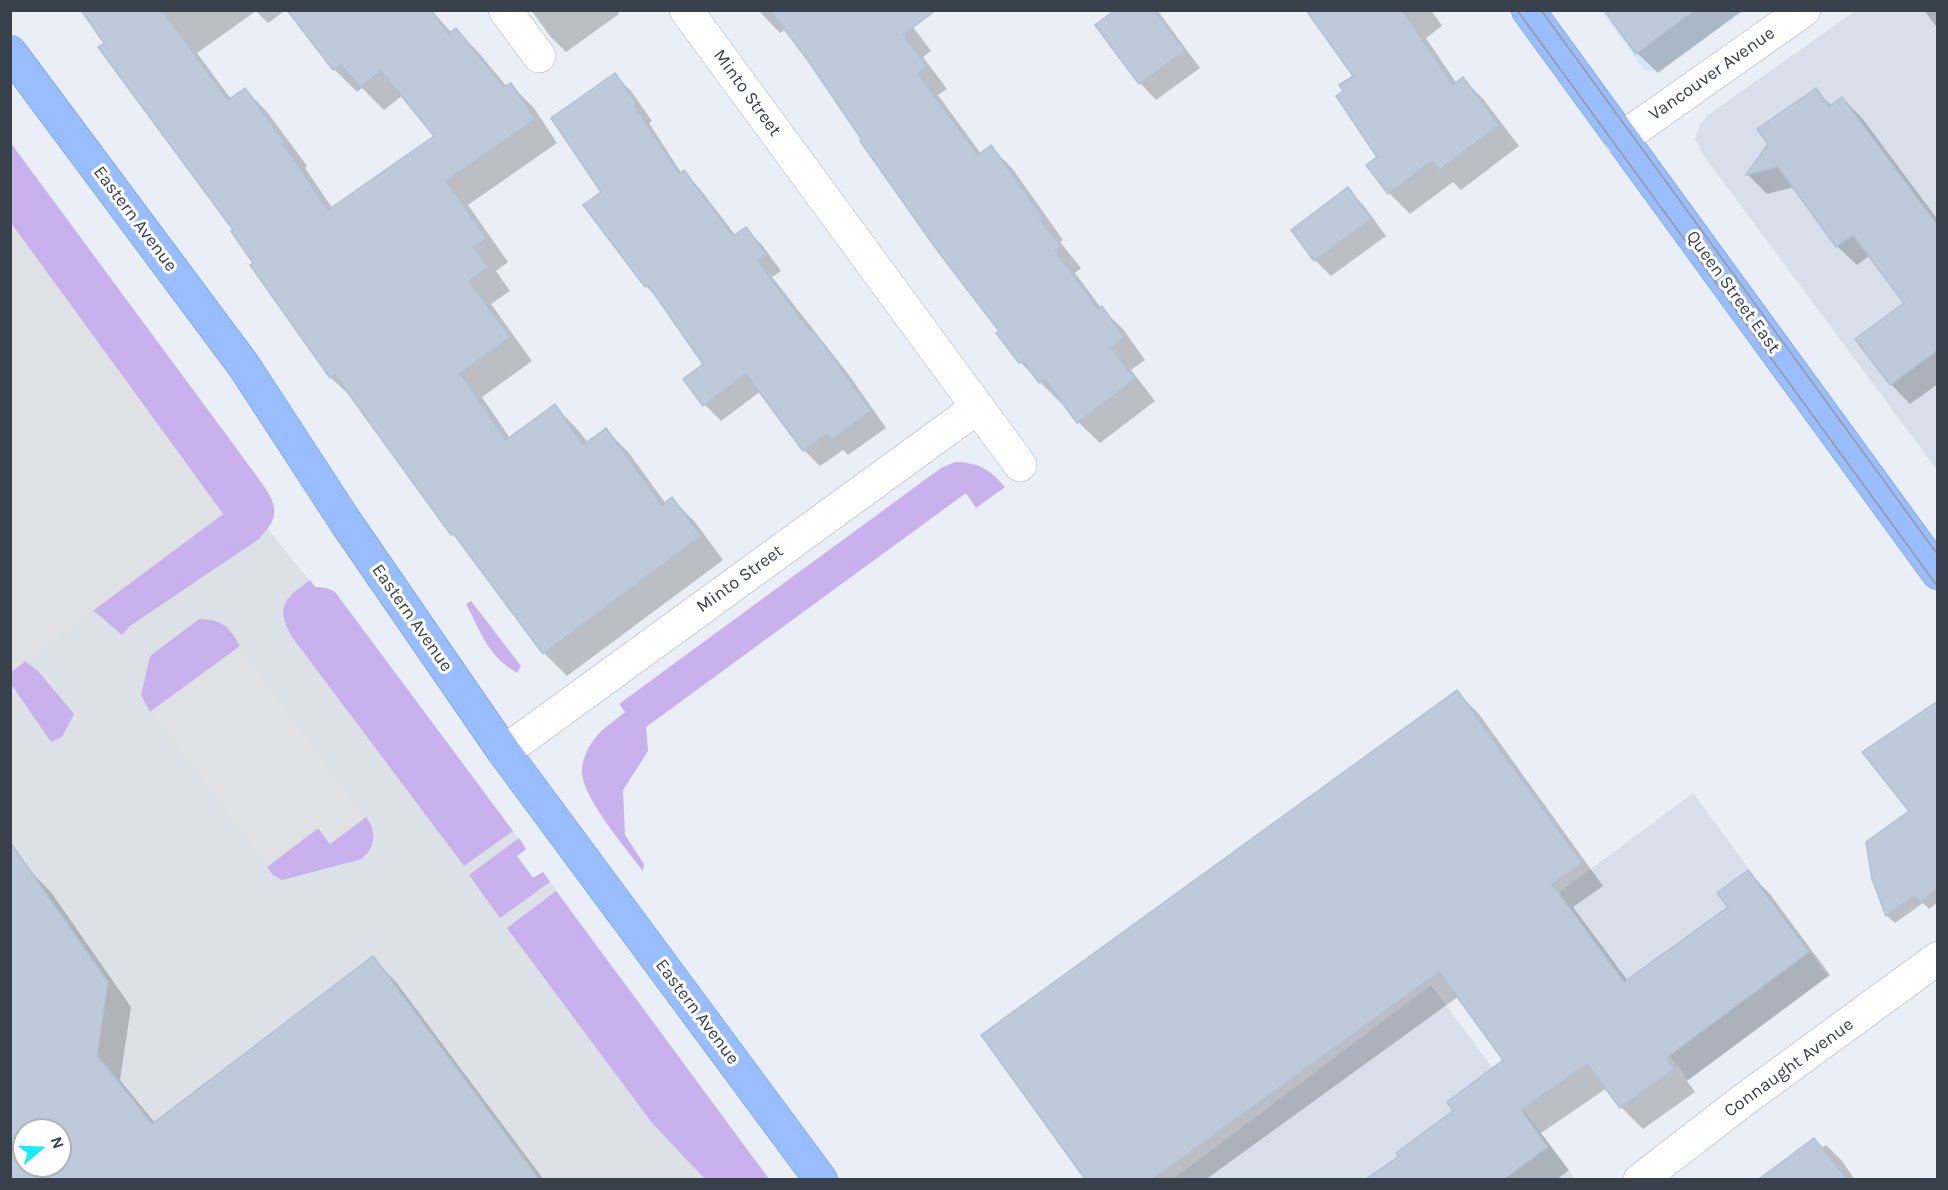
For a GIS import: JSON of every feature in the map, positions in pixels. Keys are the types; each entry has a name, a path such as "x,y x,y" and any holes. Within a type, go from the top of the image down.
{"main road":[{"name":"Queen Street East","path":"1528,10 1938,573"},
{"name":"Eastern Avenue","path":"10,52 244,366 345,521 504,752 821,1179"}],"street":[{"path":"505,10 539,56"},
{"name":"Minto Street","path":"686,10 1020,465"},
{"name":"Vancouver Avenue","path":"1621,139 1804,10"},
{"name":"Minto Street","path":"504,752 978,407"},
{"name":"Connaught Avenue","path":"1640,1179 1938,958"}],"shaded area":[{"path":"1601,11 1744,11 1664,67 1653,71 1644,70"},
{"path":"1855,11 1937,11 1937,470 1704,156 1695,139 1700,125 1708,115"},
{"path":"10,142 270,496 274,518 267,528 315,587 327,588 335,592 526,849 517,856 533,878 543,872 769,1179 11,1179"},
{"path":"10,142 256,475 270,496 274,507 272,522 259,539 130,626 122,635 93,610 223,514 11,223"},
{"path":"11,223 223,514 10,672"},
{"path":"955,462 983,468 1005,487 976,508 966,493 646,727 648,751 623,790 625,835 644,864 643,871 596,807 583,780 582,769 591,743 625,712 619,704 941,468"},
{"path":"310,580 315,587 327,588 335,592 513,831 464,866 292,637 283,610 288,598"},
{"path":"471,601 521,666 517,673 499,659 486,643 466,604"},
{"path":"199,619 224,625 240,646 150,712 141,695 150,656"},
{"path":"240,646 366,817 330,844 318,828 267,867 150,712"},
{"path":"25,661 38,671 74,714 62,737 51,742 11,684 11,672"},
{"path":"1693,793 1828,976 1688,1080 1553,897"},
{"path":"366,817 372,828 373,839 370,849 362,859 282,880 273,875 267,867 318,828 330,844"},
{"path":"519,838 526,849 517,856 533,878 543,872 550,882 500,918 469,875"},
{"path":"556,891 769,1179 705,1179 652,1123 507,928"},
{"path":"1431,985 1574,1178 1572,1180 1172,1180"}],"building":[{"path":"81,10 162,10 228,100 245,88 285,143 283,144 328,210 434,136 381,71 360,87 341,64 333,70 287,10 431,10 449,34 456,28 504,87 511,83 535,119 446,181 486,238 474,247 488,267 469,281 510,337 460,373 506,440 555,404 583,445 606,428 662,505 672,497 701,536 543,654 453,533 451,535 335,375 330,378 250,265 253,263 231,231 233,230 98,47 104,43"},
{"path":"770,10 936,10 903,35 927,67 918,74 978,155 991,145 1043,218 1040,220 1061,246 1055,251 1098,309 1102,306 1124,338 1111,348 1135,379 1077,423 1045,379 1039,383 1023,361 1019,363 996,333 999,331 937,250 860,141 862,140 809,62"},
{"path":"1115,10 1154,10 1185,51 1139,84 1095,25"},
{"path":"1306,10 1402,10 1453,85 1463,77 1499,125 1439,170 1432,161 1388,194 1366,165 1377,157 1336,96 1343,91 1339,85 1353,76"},
{"path":"1604,10 1695,10 1636,54"},
{"path":"615,73 637,104 634,106 679,174 684,170 733,236 746,227 766,254 757,260 811,332 812,330 833,357 871,411 831,440 827,434 803,451 746,374 703,406 683,379 703,364 648,285 645,287 583,205 601,192 551,118"},
{"path":"1816,88 1829,107 1842,97 1938,226 1938,350 1890,385 1855,339 1904,303 1853,235 1836,247 1778,167 1746,175 1768,144 1757,129"},
{"path":"1348,187 1371,219 1314,261 1291,230"},
{"path":"1457,690 1582,863 1552,884 1624,982 1728,907 1717,893 1748,870 1809,952 1666,1058 1674,1069 1620,1108 1587,1064 1521,1110 1548,1147 1504,1179 1366,1179 1398,1157 1396,1153 1453,1111 1447,1102 1503,1060 1439,972 1153,1179 1085,1179 981,1035"},
{"path":"1938,701 1938,888 1920,902 1914,896 1886,916 1872,879 1866,842 1909,811 1862,752"},
{"path":"10,842 108,982 97,1055 152,1124 373,956 539,1179 10,1179"},
{"path":"1814,1138 1847,1179 1759,1179"}],"tram line":[{"path":"1517,10 1938,587"},
{"path":"1541,10 1938,555"}]}
